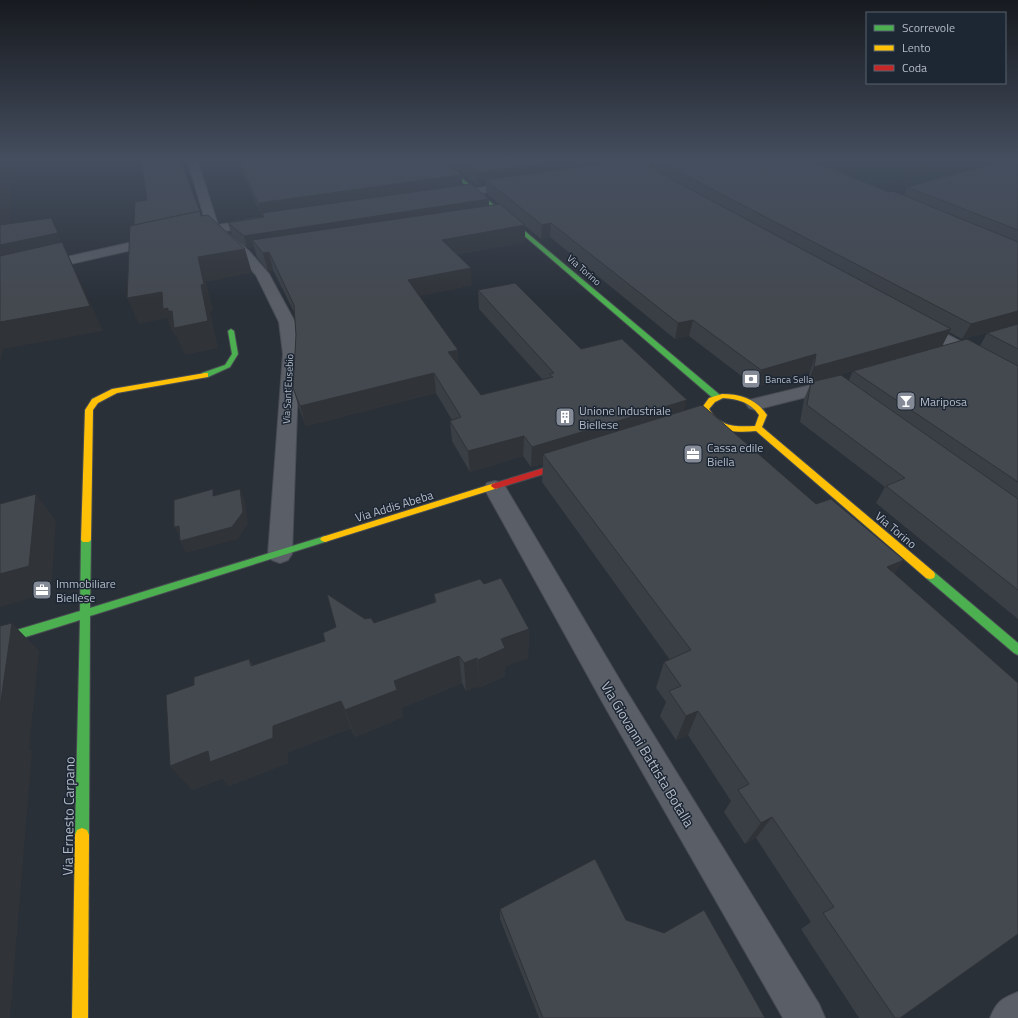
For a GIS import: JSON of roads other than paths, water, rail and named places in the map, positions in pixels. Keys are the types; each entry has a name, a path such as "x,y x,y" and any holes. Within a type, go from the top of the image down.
{"street":[{"path":"206,207 213,228"},
{"name":"Via Torino","path":"493,207 716,398"},
{"path":"484,217 502,214"},
{"path":"0,276 213,228 267,221"},
{"name":"Via Sant'Eusebio","path":"213,228 251,253 287,322 291,354 280,554"},
{"path":"906,317 1018,380"},
{"path":"84,614 89,410 95,401 115,391 204,375 228,366 235,354 231,331"},
{"path":"939,354 982,341"},
{"path":"755,404 849,380"},
{"path":"737,397 755,404 763,416 758,428 734,430 725,428 707,420 705,409 710,400 716,398 737,397"},
{"name":"Via Torino","path":"758,428 1018,650"},
{"name":"Via Addis Abeba","path":"0,640 495,488 577,461"},
{"name":"Via Giovanni Battista Botalla","path":"495,488 618,703 805,1018"},
{"name":"Via Ernesto Carpano","path":"80,1018 84,614"},
{"path":"1010,1018 1018,1012"}],"place":[{"name":"Banca Sella","path":"751,379"},
{"name":"Mariposa","path":"906,401"},
{"name":"Unione Industriale Biellese","path":"565,417"},
{"name":"Cassa edile Biella","path":"693,454"},
{"name":"Immobiliare Biellese","path":"42,590"}]}
